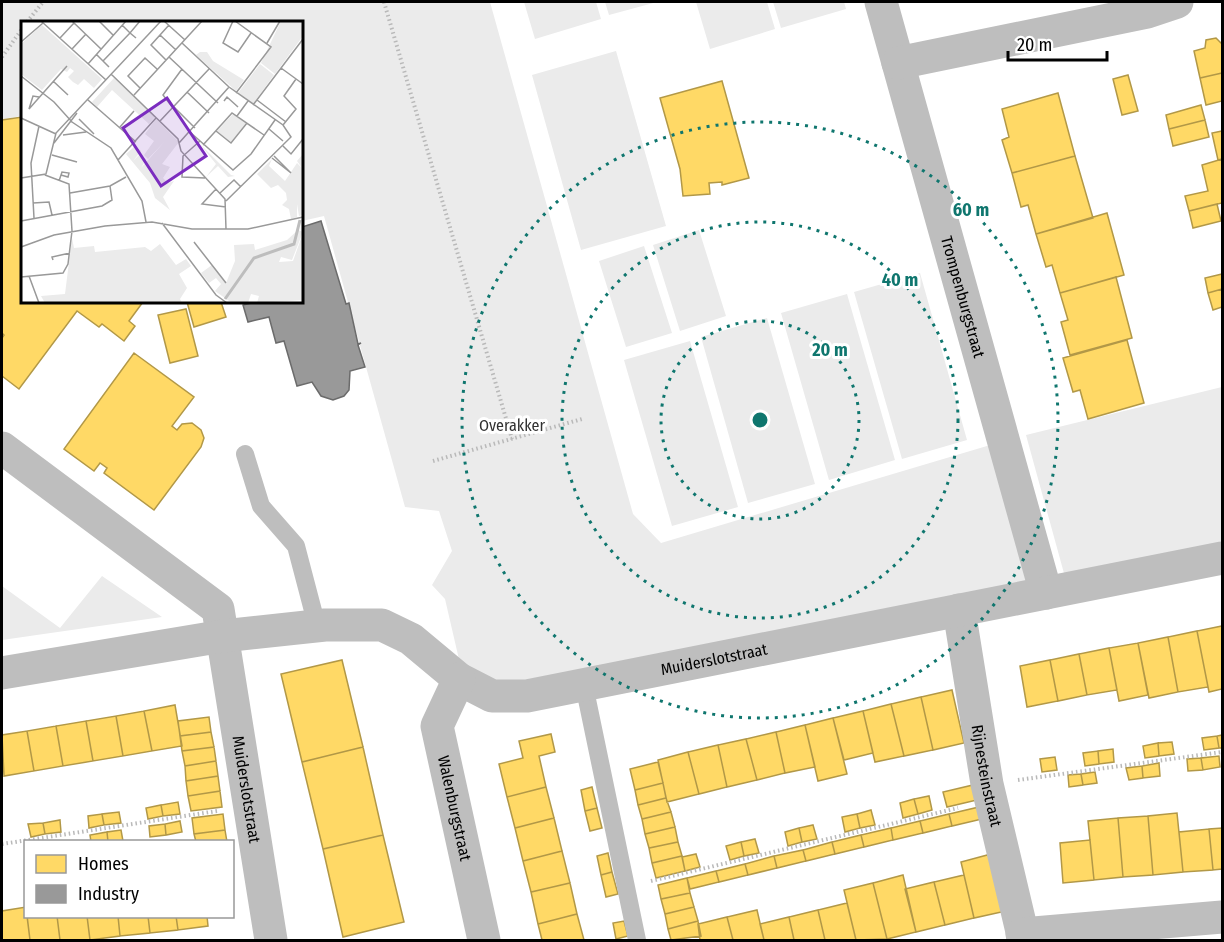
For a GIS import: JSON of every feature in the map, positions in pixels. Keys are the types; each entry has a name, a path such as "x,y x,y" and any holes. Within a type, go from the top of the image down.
{"street":[{"name":"Trompenburgstraat","path":"881,2 1046,593"},
{"path":"898,63 1147,12 1177,2"},
{"name":"Muiderslotstraat","path":"2,448 218,609 271,940"},
{"name":"Muiderslotstraat","path":"2,673 223,636 317,626 382,625 411,639 459,679 492,696 527,696 1222,558"},
{"name":"Rijnesteinstraat","path":"959,610 989,792 1023,937"},
{"name":"Walenburgstraat","path":"459,679 437,726 484,940"},
{"path":"1023,937 1222,917"}],"lane":[{"path":"245,454 261,506 296,546 317,626"},
{"path":"584,685 636,940"}],"path":[{"path":"28,21 43,2"},
{"path":"384,2 512,439"},
{"path":"2,57 21,30"},
{"path":"433,461 582,419"},
{"path":"625,887 989,792 1222,752"},
{"path":"28,840 250,806"},
{"path":"2,844 24,841"}],"green space":[{"name":"Overakker","path":"2,2 490,2 633,514 661,543 997,443 1036,583 485,692 464,681 445,599 432,585 452,551 439,511 405,507 324,216 303,221 303,21 21,21 21,116 2,119"},
{"path":"524,2 596,2 601,19 535,39"},
{"path":"605,2 657,2 609,15"},
{"path":"696,2 767,2 775,29 710,49"},
{"path":"773,2 844,2 846,9 781,28"},
{"path":"616,51 666,226 581,250 532,75"},
{"path":"699,230 726,316 680,331 653,245"},
{"path":"644,246 672,333 626,347 599,261"},
{"path":"920,273 967,440 902,459 854,292"},
{"path":"847,294 895,460 829,480 781,313"},
{"path":"767,318 815,484 748,503 701,337"},
{"path":"690,341 738,507 672,526 624,360"},
{"path":"1222,387 1222,543 1065,577 1026,435"},
{"path":"102,576 162,617 2,640 2,586 60,628"}],"building: Homes":[{"path":"1216,38 1222,44 1222,73 1200,78 1194,51 1205,48 1206,40"},
{"path":"1222,73 1222,101 1206,105 1200,78"},
{"path":"1128,75 1138,111 1122,115 1113,79"},
{"path":"722,81 749,178 722,185 722,182 709,183 710,194 683,196 680,169 660,98"},
{"path":"1058,93 1075,156 1012,173 1002,140 1009,137 1002,109"},
{"path":"1201,105 1205,120 1169,129 1166,115"},
{"path":"21,117 21,303 142,303 129,321 135,326 124,341 102,324 99,327 77,311 19,389 2,376 2,338 4,335 2,333 2,120"},
{"path":"1205,120 1209,137 1173,146 1169,129"},
{"path":"1222,131 1222,159 1218,160 1212,133"},
{"path":"1075,156 1093,218 1036,234 1028,205 1021,207 1012,173"},
{"path":"1222,159 1222,203 1189,211 1185,196 1208,191 1202,165"},
{"path":"1217,204 1221,221 1193,228 1189,211"},
{"path":"1107,213 1124,275 1060,293 1052,265 1046,267 1036,234"},
{"path":"1222,274 1222,289 1208,293 1205,278"},
{"path":"1116,277 1132,338 1070,355 1061,322 1068,320 1060,293"},
{"path":"1222,289 1222,307 1213,310 1208,293"},
{"path":"187,303 221,303 226,317 194,327"},
{"path":"186,309 198,356 170,363 158,315"},
{"path":"1127,340 1144,403 1088,419 1080,390 1073,392 1063,358"},
{"path":"134,353 194,397 172,426 177,430 182,424 192,423 201,430 204,438 201,447 154,510 104,473 107,468 100,463 94,471 64,449"},
{"path":"1222,626 1222,689 1209,692 1197,631"},
{"path":"1197,631 1208,687 1178,692 1168,637"},
{"path":"1168,637 1178,692 1149,698 1138,643"},
{"path":"1138,643 1148,695 1119,701 1109,648"},
{"path":"1109,648 1117,690 1087,695 1079,654"},
{"path":"1079,654 1087,695 1058,701 1050,660"},
{"path":"342,660 363,747 302,762 281,674"},
{"path":"1050,660 1058,701 1027,707 1020,666"},
{"path":"952,690 964,743 933,750 921,697"},
{"path":"921,697 933,750 904,756 891,704"},
{"path":"891,704 904,756 875,762 863,711"},
{"path":"175,705 182,746 152,751 144,711"},
{"path":"144,711 152,751 123,756 116,716"},
{"path":"863,711 873,753 844,760 833,718"},
{"path":"116,716 123,756 93,761 86,721"},
{"path":"209,717 211,732 180,736 178,721"},
{"path":"833,718 847,774 818,781 805,725"},
{"path":"86,721 93,761 63,766 56,726"},
{"path":"805,725 815,767 785,773 776,732"},
{"path":"56,726 63,766 34,771 27,731"},
{"path":"27,731 34,771 4,776 2,735"},
{"path":"211,732 214,747 182,751 180,736"},
{"path":"776,732 785,773 757,780 746,739"},
{"path":"551,734 555,752 539,756 546,787 507,797 499,764 523,758 519,741"},
{"path":"1222,735 1222,748 1219,748 1217,736"},
{"path":"1217,736 1219,748 1204,750 1202,738"},
{"path":"746,739 757,780 727,787 718,745"},
{"path":"1172,742 1174,754 1159,756 1158,743"},
{"path":"1158,743 1159,756 1145,758 1143,746"},
{"path":"718,745 727,787 699,794 688,752"},
{"path":"214,747 216,761 185,766 182,751"},
{"path":"363,747 383,835 323,849 302,762"},
{"path":"1113,749 1114,762 1099,764 1098,751"},
{"path":"1098,751 1099,764 1085,766 1083,753"},
{"path":"688,752 699,794 667,802 658,760"},
{"path":"1219,756 1220,767 1203,770 1201,758"},
{"path":"1055,757 1057,770 1042,772 1040,759"},
{"path":"1201,758 1203,770 1188,771 1187,759"},
{"path":"216,761 218,776 186,781 185,766"},
{"path":"658,762 663,783 635,790 630,769"},
{"path":"1159,763 1160,776 1143,778 1142,766"},
{"path":"1142,766 1143,778 1129,780 1126,768"},
{"path":"1095,772 1097,783 1083,785 1081,774"},
{"path":"1081,774 1083,785 1069,787 1068,775"},
{"path":"218,776 220,791 188,796 186,781"},
{"path":"663,783 666,798 638,805 635,790"},
{"path":"973,785 977,800 947,807 943,792"},
{"path":"546,787 554,818 515,828 507,797"},
{"path":"592,787 597,808 585,811 581,790"},
{"path":"220,791 222,807 191,811 188,796"},
{"path":"929,796 932,810 918,814 914,799"},
{"path":"666,798 671,812 642,819 638,805"},
{"path":"914,799 918,814 903,818 900,803"},
{"path":"178,802 180,814 163,816 161,805"},
{"path":"161,805 163,816 148,819 146,808"},
{"path":"979,807 982,819 952,826 949,814"},
{"path":"597,808 602,828 590,831 585,811"},
{"path":"871,810 875,825 860,828 857,814"},
{"path":"119,812 121,823 104,825 102,814"},
{"path":"671,812 675,827 645,834 642,819"},
{"path":"1177,813 1183,872 1153,875 1148,816"},
{"path":"102,814 104,825 89,828 88,816"},
{"path":"223,814 225,830 194,834 192,818"},
{"path":"857,814 860,828 845,832 842,817"},
{"path":"949,814 952,826 923,833 920,821"},
{"path":"1148,816 1153,875 1123,877 1118,818"},
{"path":"554,818 562,851 523,861 515,828"},
{"path":"1118,818 1123,877 1094,880 1088,821"},
{"path":"60,820 61,832 45,834 43,823"},
{"path":"180,821 182,832 166,835 165,824"},
{"path":"920,821 923,833 893,840 891,828"},
{"path":"43,823 45,834 31,837 28,824"},
{"path":"165,824 166,835 150,837 149,826"},
{"path":"813,825 817,839 802,842 799,828"},
{"path":"675,827 678,842 649,848 645,834"},
{"path":"799,828 802,842 788,846 785,832"},
{"path":"891,828 893,840 864,847 861,835"},
{"path":"1222,828 1222,869 1213,870 1209,829"},
{"path":"1209,829 1213,870 1183,872 1179,832"},
{"path":"121,830 123,840 108,840 107,832"},
{"path":"225,830 227,840 196,840 194,834"},
{"path":"107,832 108,840 91,840 90,835"},
{"path":"383,835 404,922 343,937 323,849"},
{"path":"861,835 864,847 835,854 832,842"},
{"path":"755,839 759,853 744,856 741,842"},
{"path":"1090,840 1094,880 1063,883 1060,843"},
{"path":"678,842 682,856 652,863 649,848"},
{"path":"741,842 744,856 730,860 726,846"},
{"path":"832,842 835,854 806,861 803,850"},
{"path":"803,850 806,861 777,868 774,856"},
{"path":"562,851 570,883 531,892 523,861"},
{"path":"608,853 612,872 601,875 597,856"},
{"path":"696,854 700,867 685,871 682,857"},
{"path":"991,854 1006,911 974,918 961,862"},
{"path":"682,856 685,871 656,878 652,863"},
{"path":"774,856 777,868 748,875 745,864"},
{"path":"745,864 748,875 719,882 716,871"},
{"path":"716,871 719,882 690,889 687,878"},
{"path":"612,872 618,894 606,897 601,875"},
{"path":"903,875 916,932 887,939 873,883"},
{"path":"964,875 974,918 945,925 934,882"},
{"path":"687,878 690,893 661,899 658,885"},
{"path":"934,882 945,925 916,932 905,889"},
{"path":"570,883 577,914 538,924 531,892"},
{"path":"873,883 887,939 856,940 844,890"},
{"path":"690,893 694,907 665,914 661,899"},
{"path":"847,903 856,940 825,940 818,910"},
{"path":"24,907 24,918 27,918 30,940 2,940 2,911"},
{"path":"694,907 698,921 668,929 665,914"},
{"path":"757,910 764,940 733,940 727,917"},
{"path":"818,910 825,940 794,940 789,917"},
{"path":"577,914 584,940 542,940 538,924"},
{"path":"727,917 733,940 700,940 698,924"},
{"path":"789,917 794,940 764,940 760,924"},
{"path":"27,918 57,918 60,940 30,940"},
{"path":"57,918 87,918 90,940 60,940"},
{"path":"87,918 118,918 120,936 90,940"},
{"path":"118,918 148,918 150,933 120,936"},
{"path":"148,918 176,918 178,930 150,933"},
{"path":"176,918 207,918 208,926 178,930"},
{"path":"624,921 628,936 616,939 613,923"},
{"path":"698,921 701,936 671,940 668,929"}],"building: Industry":[{"path":"321,221 346,304 349,303 358,344 361,343 358,345 365,367 350,371 349,390 344,396 333,400 321,396 312,382 297,386 284,341 276,343 269,317 248,322 243,305 303,303 303,227"}]}
